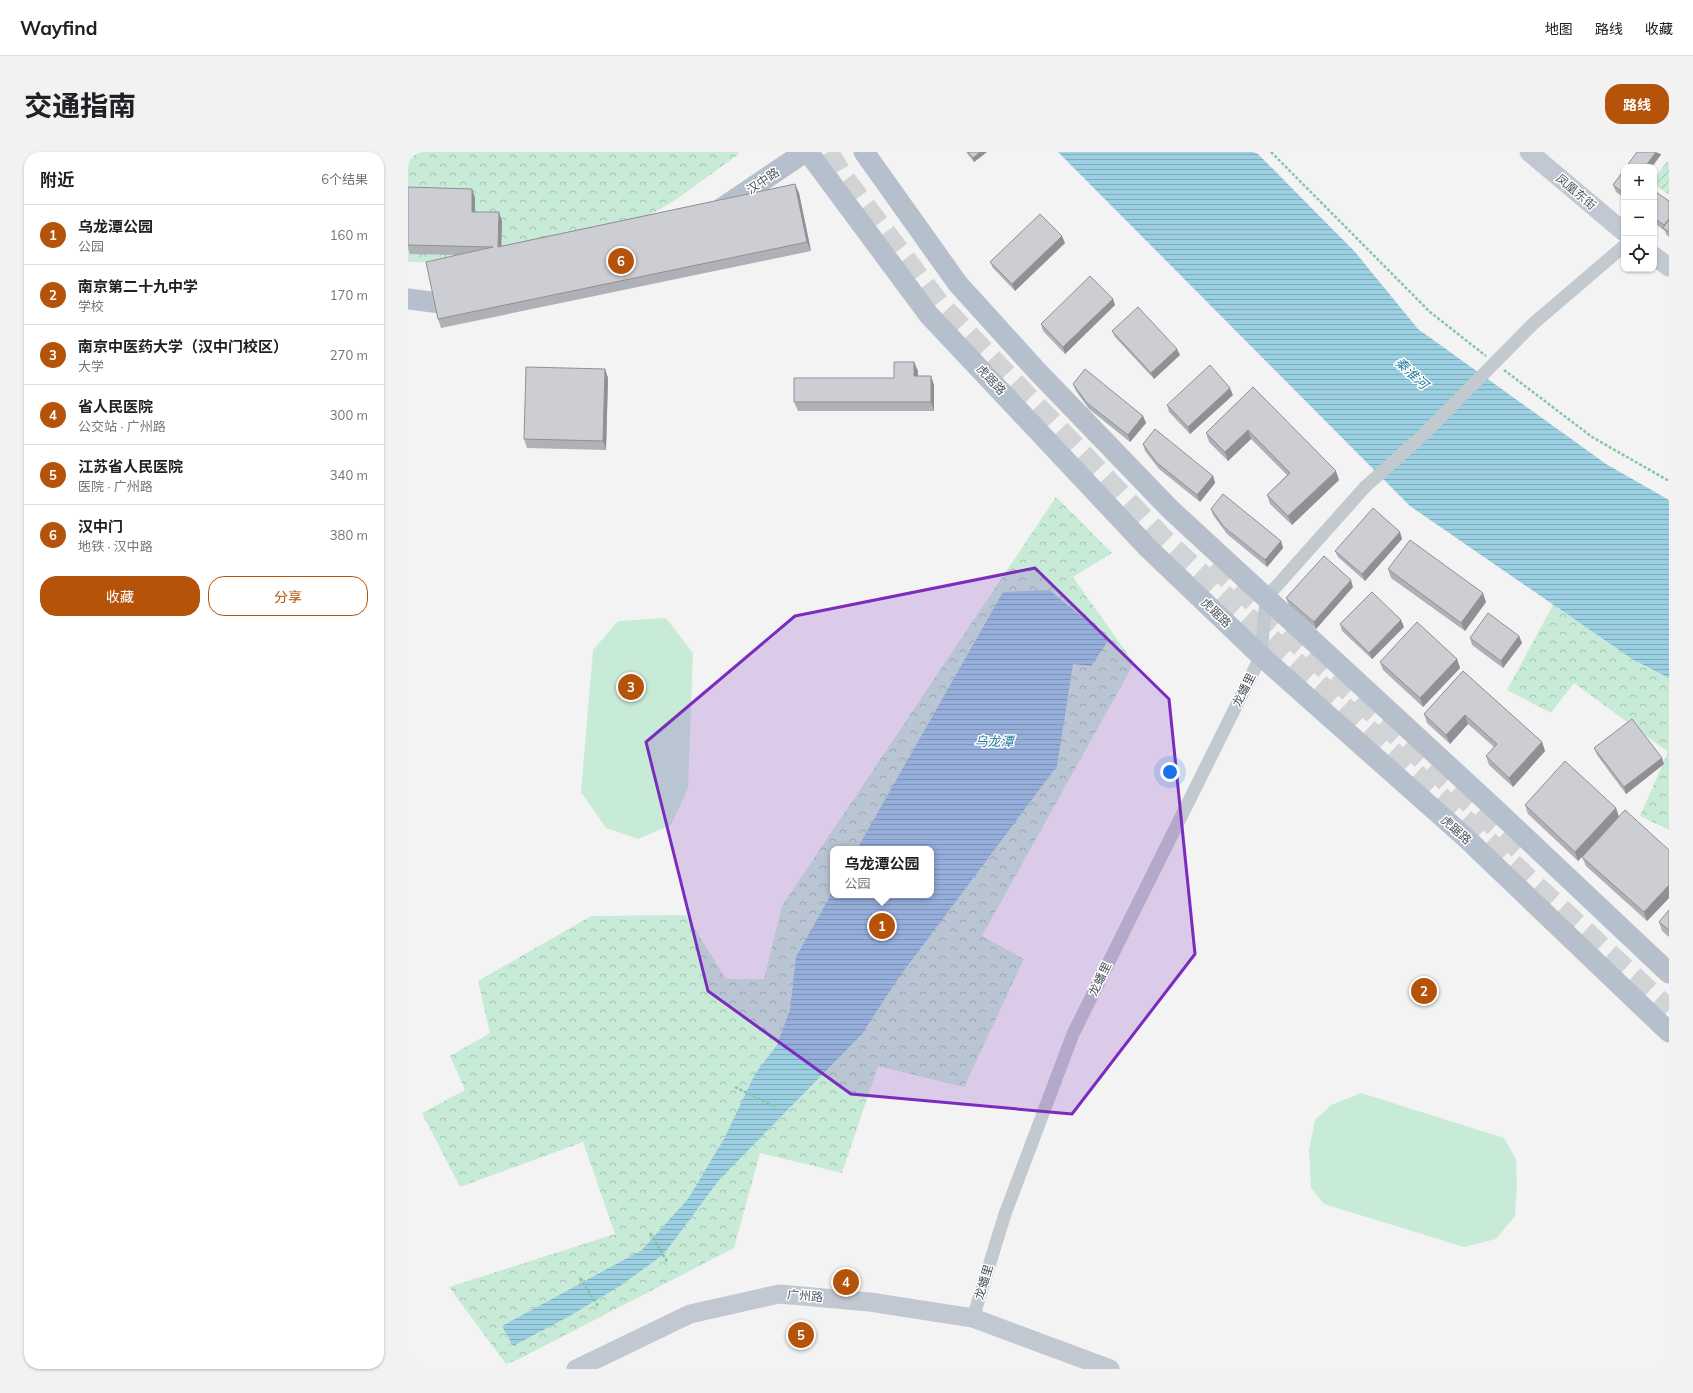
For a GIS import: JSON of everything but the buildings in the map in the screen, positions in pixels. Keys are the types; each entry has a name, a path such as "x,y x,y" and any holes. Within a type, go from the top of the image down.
{"main road":[{"name":"汉中路","path":"698,225 807,152"},
{"name":"虎踞路","path":"807,152 929,314 1149,549 1261,656 1465,837 1669,1032"},
{"path":"864,152 963,289 1037,371 1170,509 1488,803 1669,973"},
{"name":"凤凰东街","path":"1529,152 1621,229"},
{"path":"1657,258 1669,267"},
{"path":"408,299 479,308"},
{"name":"广州路","path":"576,1369 690,1314 779,1294 870,1302 973,1318 1110,1369"}],"street":[{"path":"1261,656 1266,598 1365,487 1422,436 1534,323 1621,249"},
{"name":"龙蟠里","path":"973,1318 1006,1214 1073,1034 1261,656"}],"path":[{"path":"1271,152 1430,312 1492,360"},
{"path":"1499,365 1592,438 1669,481"},
{"path":"735,1087 776,1107"},
{"path":"650,1233 668,1263"},
{"path":"580,1278 598,1306"}],"highlighted area":[{"path":"1035,568 1169,699 1195,954 1072,1114 851,1094 708,991 646,742 795,616"}],"green space":[{"path":"408,152 738,152 739,154 674,201 596,245 526,263 408,262"},
{"path":"1669,159 1669,195 1657,186 1657,175"},
{"path":"1056,497 1112,553 1073,577 1134,663 982,936 1024,959 964,1087 878,1066 842,1173 760,1153 734,1248 517,1360 506,1364 449,1287 615,1234 583,1142 460,1187 422,1113 465,1090 450,1056 490,1033 478,981 591,916 686,915 726,979 764,979 782,906"},
{"path":"1553,605 1632,659 1669,678 1669,830 1640,816 1668,752 1574,683 1551,713 1507,690"},
{"path":"666,618 693,653 688,788 671,825 638,839 606,828 581,792 593,650 618,621"},
{"path":"1361,1093 1504,1138 1516,1159 1517,1185 1515,1216 1496,1239 1464,1247 1324,1204 1311,1188 1309,1150 1315,1120 1331,1105"}],"water":[{"name":"秦淮河","path":"1058,152 1253,152 1258,154 1355,252 1418,329 1606,464 1669,500 1669,678 1632,659 1410,506"},
{"name":"乌龙潭","path":"1049,590 1109,639 1091,666 1073,664 1057,766 897,980 862,1034 719,1180 664,1254 620,1286 566,1318 513,1346 502,1326 642,1250 688,1199 725,1137 755,1074 777,1045 790,1010 796,957 830,896 830,898 934,898 934,846 859,846 1003,592"}],"tunnel":[{"path":"828,152 842,176 939,304 1163,539 1669,1010"},
{"path":"1213,564 1526,855"}],"place":[{"name":"汉中门","path":"621,261"},
{"name":"南京中医药大学（汉中门校区）","path":"631,687"},
{"name":"乌龙潭公园","path":"882,926"},
{"name":"南京第二十九中学","path":"1424,991"},
{"name":"省人民医院","path":"846,1282"},
{"name":"江苏省人民医院","path":"801,1335"}]}
